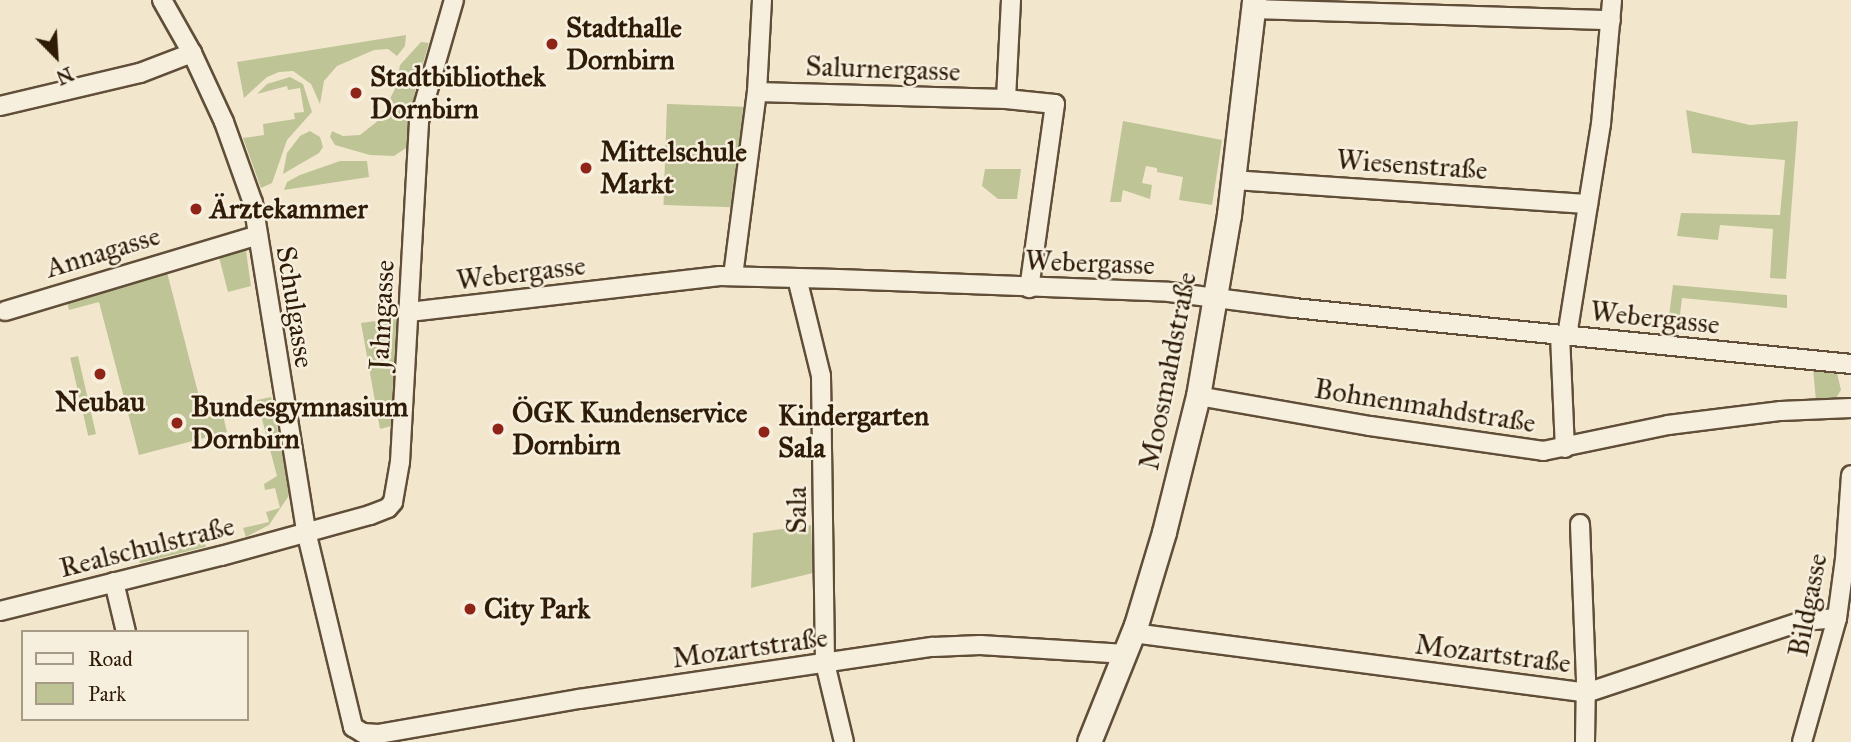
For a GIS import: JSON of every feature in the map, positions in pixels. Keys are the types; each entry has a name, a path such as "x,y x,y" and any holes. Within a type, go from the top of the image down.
{"street":[{"name":"Schulgasse","path":"162,0 191,53 235,150 253,203 306,531 349,721 363,733 383,733"},
{"name":"Jahngasse","path":"306,531 388,508 393,502 400,462 419,121 454,0"},
{"path":"733,276 757,92 762,0"},
{"path":"1006,99 1011,0"},
{"path":"1565,448 1564,335 1601,124 1612,0"},
{"path":"1254,4 1611,20"},
{"name":"Moosmahdstraße","path":"1089,742 1130,643 1164,532 1198,396 1233,180 1254,4"},
{"path":"0,106 140,73 191,53"},
{"name":"Salurnergasse","path":"757,92 1006,99 1055,104 1029,288"},
{"name":"Wiesenstraße","path":"1233,180 1588,204"},
{"name":"Annagasse","path":"5,311 258,235"},
{"name":"Webergasse","path":"409,312 733,276 797,278 1169,292 1851,364"},
{"name":"Sala","path":"797,278 821,376 825,663 844,742"},
{"name":"Bohnenmahdstraße","path":"1198,396 1502,447 1543,451 1668,425 1781,411 1851,408"},
{"name":"Bildgasse","path":"1802,742 1837,618 1845,559 1851,475"},
{"path":"1580,524 1586,692 1585,742"},
{"name":"Realschulstraße","path":"0,611 221,556 306,531"},
{"path":"106,584 125,630"},
{"name":"Mozartstraße","path":"383,733 825,663 967,645 1130,643 1586,692 1803,621 1837,618"}],"green space":[{"path":"406,35 405,46 397,56 388,49 374,50 337,66 324,81 320,104 311,84 293,71 279,72 267,77 244,98 237,62"},
{"path":"421,42 429,43 416,86 406,148 394,156 370,155 335,145 330,137 332,131 343,136 360,135 379,120 396,87 400,65"},
{"path":"290,77 303,84 312,112 287,140 272,183 261,188 243,138 264,135 263,124 295,119 294,113 304,112 300,88 288,90 287,86 257,94 267,84"},
{"path":"667,104 743,107 739,208 663,205"},
{"path":"1686,110 1750,125 1798,121 1786,279 1770,278 1773,229 1720,225 1718,240 1677,236 1681,213 1780,215 1785,160 1692,153"},
{"path":"1123,121 1222,140 1212,205 1179,200 1183,177 1157,172 1157,168 1146,166 1142,183 1152,185 1150,199 1123,190 1121,202 1110,202"},
{"path":"310,131 320,137 323,147 319,153 283,174 287,153 300,136"},
{"path":"340,161 367,161 369,177 284,190 287,182 300,175"},
{"path":"985,169 1021,169 1017,199 998,199 982,186"},
{"path":"242,249 246,251 251,286 228,292 218,253"},
{"path":"167,272 202,408 220,403 227,432 139,455 99,302 69,310 67,302 95,294 96,290"},
{"path":"1673,285 1787,295 1787,308 1682,298 1677,340 1666,339"},
{"path":"398,318 395,425 380,429 361,323"},
{"path":"78,356 96,434 88,436 70,358"},
{"path":"1813,368 1837,373 1841,390 1836,398 1816,401"},
{"path":"271,397 290,494 269,525 246,537 243,528 269,522 266,512 280,508 275,488 265,490 264,484 277,476 257,400"},
{"path":"811,525 813,573 751,588 753,533"},
{"path":"204,539 206,547 140,563 138,555"}],"place":[{"name":"Stadthalle Dornbirn","path":"552,44"},
{"name":"Stadtbibliothek Dornbirn","path":"356,93"},
{"name":"Mittelschule Markt","path":"586,168"},
{"name":"Ärztekammer","path":"196,209"},
{"name":"Neubau","path":"100,374"},
{"name":"Bundesgymnasium Dornbirn","path":"177,423"},
{"name":"ÖGK Kundenservice Dornbirn","path":"498,429"},
{"name":"Kindergarten Sala","path":"764,432"},
{"name":"City Park","path":"470,609"}]}
